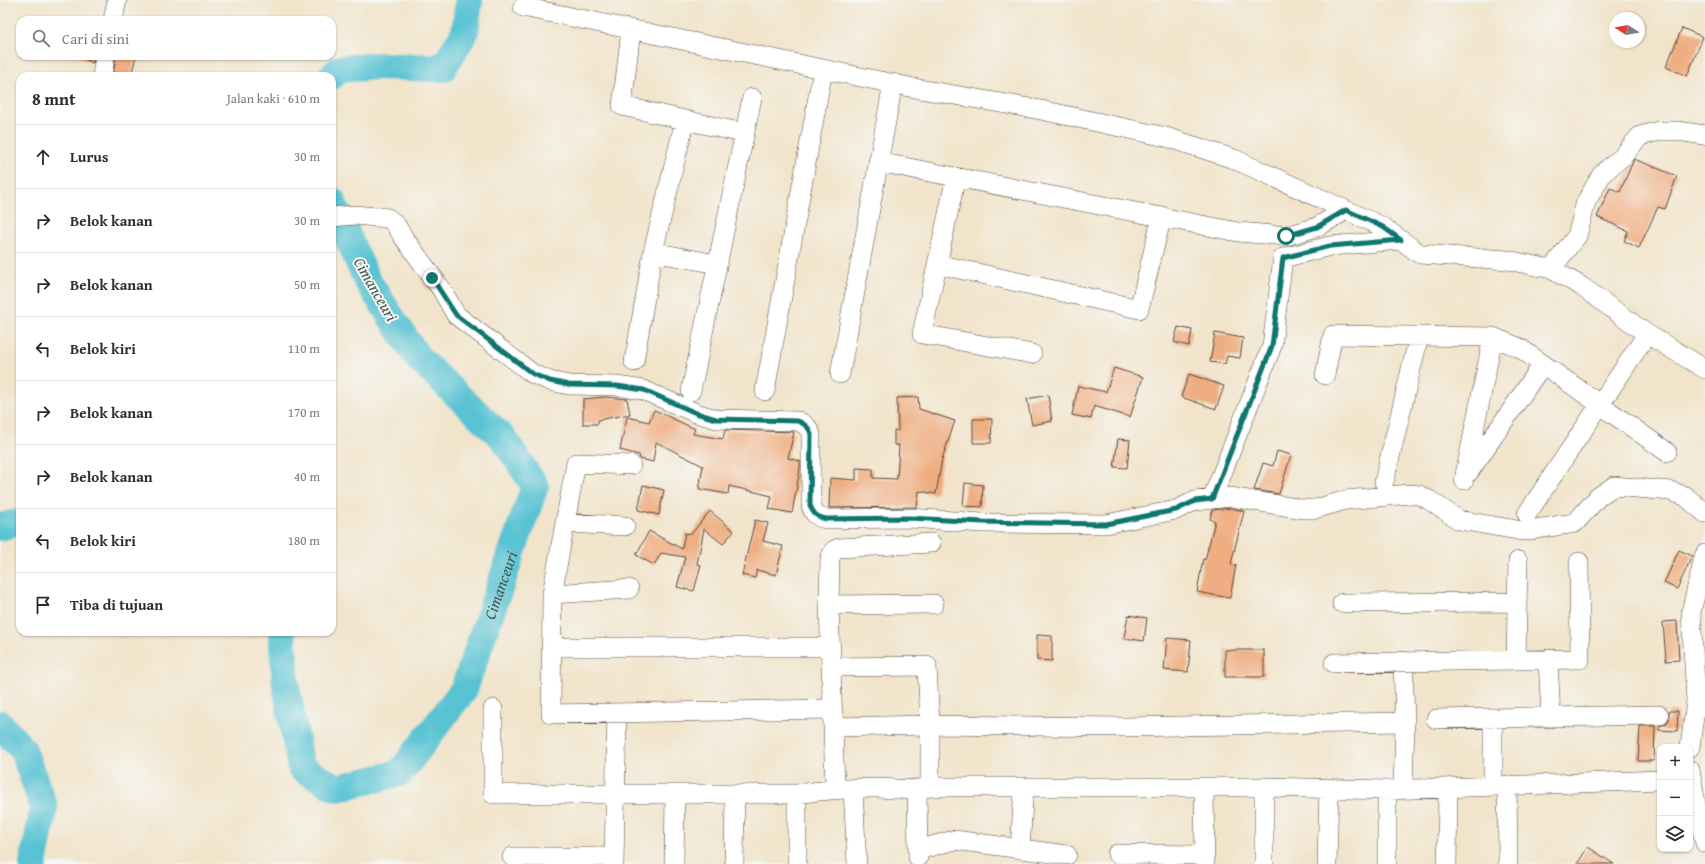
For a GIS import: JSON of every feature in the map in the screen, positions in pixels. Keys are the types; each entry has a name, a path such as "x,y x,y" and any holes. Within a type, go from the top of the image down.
{"street":[{"path":"114,16 117,0"},
{"path":"523,7 893,83 1041,110 1166,137 1234,159 1383,227 1420,254 1507,260 1551,269 1581,286 1647,334 1705,369"},
{"path":"631,30 622,106 743,134"},
{"path":"103,72 104,60"},
{"path":"765,391 823,69"},
{"path":"840,374 893,83"},
{"path":"691,391 743,134 752,98"},
{"path":"634,362 653,252 685,120"},
{"path":"1551,269 1577,236 1586,202 1602,174 1622,157 1640,136 1659,131 1677,131 1705,135"},
{"path":"878,162 1238,232 1286,236 1317,227 1346,210"},
{"path":"956,177 922,334 1032,354"},
{"path":"336,217 354,215 388,218 395,224 442,290 456,315 539,376 550,381 569,385 617,386 644,390 706,417 798,421 807,426 811,434 810,505 813,512 818,517 826,519 910,518 982,522 1106,524 1176,510 1195,501 1232,497 1302,509 1315,509 1346,500 1409,494 1419,495 1429,500 1459,520 1523,531 1575,523 1598,497 1614,486 1670,491 1685,496 1705,513"},
{"path":"936,264 1139,308 1162,216"},
{"path":"1212,499 1272,346 1283,258 1330,246 1401,240"},
{"path":"653,252 716,264"},
{"path":"1527,514 1647,334"},
{"path":"1325,375 1333,335 1493,337 1520,348 1667,452"},
{"path":"1384,482 1419,336"},
{"path":"1493,337 1464,480 1543,364"},
{"path":"631,465 576,463 552,594 550,714 617,713 833,718 930,725 1124,727 1405,722"},
{"path":"565,523 626,526"},
{"path":"856,864 833,718 829,605 830,558 834,550 839,548 931,543"},
{"path":"1690,744 1696,701 1691,612 1705,554"},
{"path":"1516,660 1518,561"},
{"path":"1334,663 1580,659 1580,562"},
{"path":"552,594 628,589"},
{"path":"1342,603 1517,602"},
{"path":"829,605 934,604"},
{"path":"551,647 831,647"},
{"path":"1548,659 1551,718"},
{"path":"1387,864 1395,789 1405,722 1403,661"},
{"path":"832,667 927,666 930,725 918,854 954,840 1067,855"},
{"path":"493,709 493,794 617,794 675,796 797,794 844,788 924,789 1024,787 1264,787 1395,789 1657,780"},
{"path":"512,858 614,861 617,794 617,713"},
{"path":"1436,719 1659,715"},
{"path":"1493,718 1508,864"},
{"path":"1690,780 1705,843"},
{"path":"1020,849 1024,787"},
{"path":"1264,787 1264,864"},
{"path":"1117,854 1205,860 1204,788"},
{"path":"1327,864 1329,788"},
{"path":"1447,864 1448,788"},
{"path":"734,864 735,794"},
{"path":"797,794 797,864"},
{"path":"674,864 675,796"}],"building":[{"path":"1682,28 1703,37 1687,76 1666,67"},
{"path":"86,60 93,60 93,63"},
{"path":"115,60 135,60 132,72 114,72"},
{"path":"1634,159 1677,176 1665,209 1658,207 1639,248 1624,241 1628,231 1597,217 1610,188 1620,192"},
{"path":"1178,327 1192,330 1189,346 1174,342"},
{"path":"1215,333 1243,338 1240,358 1227,356 1225,364 1210,362"},
{"path":"1114,368 1143,377 1130,417 1094,406 1091,419 1072,415 1078,386 1106,392"},
{"path":"1189,374 1224,386 1216,409 1181,397"},
{"path":"1048,395 1052,421 1032,425 1027,399"},
{"path":"605,397 627,399 630,414 598,420 598,424 583,424 583,399"},
{"path":"918,397 919,409 955,421 942,459 936,494 919,491 917,507 829,508 830,478 856,480 856,468 873,469 873,478 897,479 899,445 894,445 894,430 898,431 897,398"},
{"path":"654,410 695,429 693,434 723,439 725,430 794,432 788,458 800,461 800,469 792,513 769,509 772,496 729,486 728,494 699,489 703,466 656,442 653,462 640,459 639,455 620,450 627,417 649,422"},
{"path":"973,419 992,419 991,443 973,443"},
{"path":"1118,439 1130,440 1127,468 1114,467"},
{"path":"1277,451 1291,455 1279,494 1254,490 1263,463 1273,466"},
{"path":"965,483 983,485 982,507 963,506"},
{"path":"643,485 664,490 659,515 638,510"},
{"path":"1231,508 1244,511 1231,564 1236,565 1230,598 1197,592 1203,559 1205,560 1215,521 1210,519 1212,510"},
{"path":"710,511 734,531 723,544 704,529 697,564 701,565 694,591 677,587 685,557 661,553 654,565 636,555 649,531 682,549 685,533 691,534"},
{"path":"755,520 768,523 763,541 783,546 776,575 757,570 755,578 742,575"},
{"path":"1679,550 1692,556 1677,589 1664,583"},
{"path":"1128,615 1147,618 1144,641 1124,638"},
{"path":"1677,621 1679,660 1666,661 1663,622"},
{"path":"1037,635 1052,636 1052,661 1037,660"},
{"path":"1167,638 1191,640 1188,672 1164,670"},
{"path":"1225,650 1264,650 1264,677 1225,677"},
{"path":"1669,711 1678,711 1677,731 1659,730 1659,726 1665,724 1669,720"},
{"path":"1640,726 1655,726 1654,761 1638,761"},
{"path":"1588,847 1614,864 1577,864"}],"waterway":[{"name":"Cimanceuri","path":"336,72 340,69 377,66 443,68 465,32 469,0"},
{"name":"Cimanceuri","path":"282,636 286,686 301,768 337,788 400,773 464,689 535,486 504,439 418,358 367,280 336,210"},
{"name":"Cimanceuri","path":"0,527 16,523"},
{"name":"Cimanceuri","path":"0,724 23,750 44,807 33,864"}],"route":[{"path":"432,278 442,290 456,315 533,374 550,381 569,385 590,387 617,386 644,390 696,413 716,419 798,421 803,423 807,426 811,434 810,505 813,512 818,517 826,519 910,518 982,522 1106,524 1176,510 1195,501 1212,499 1272,346 1283,258 1330,246 1401,240 1383,227 1346,210 1317,227 1286,236"}]}
